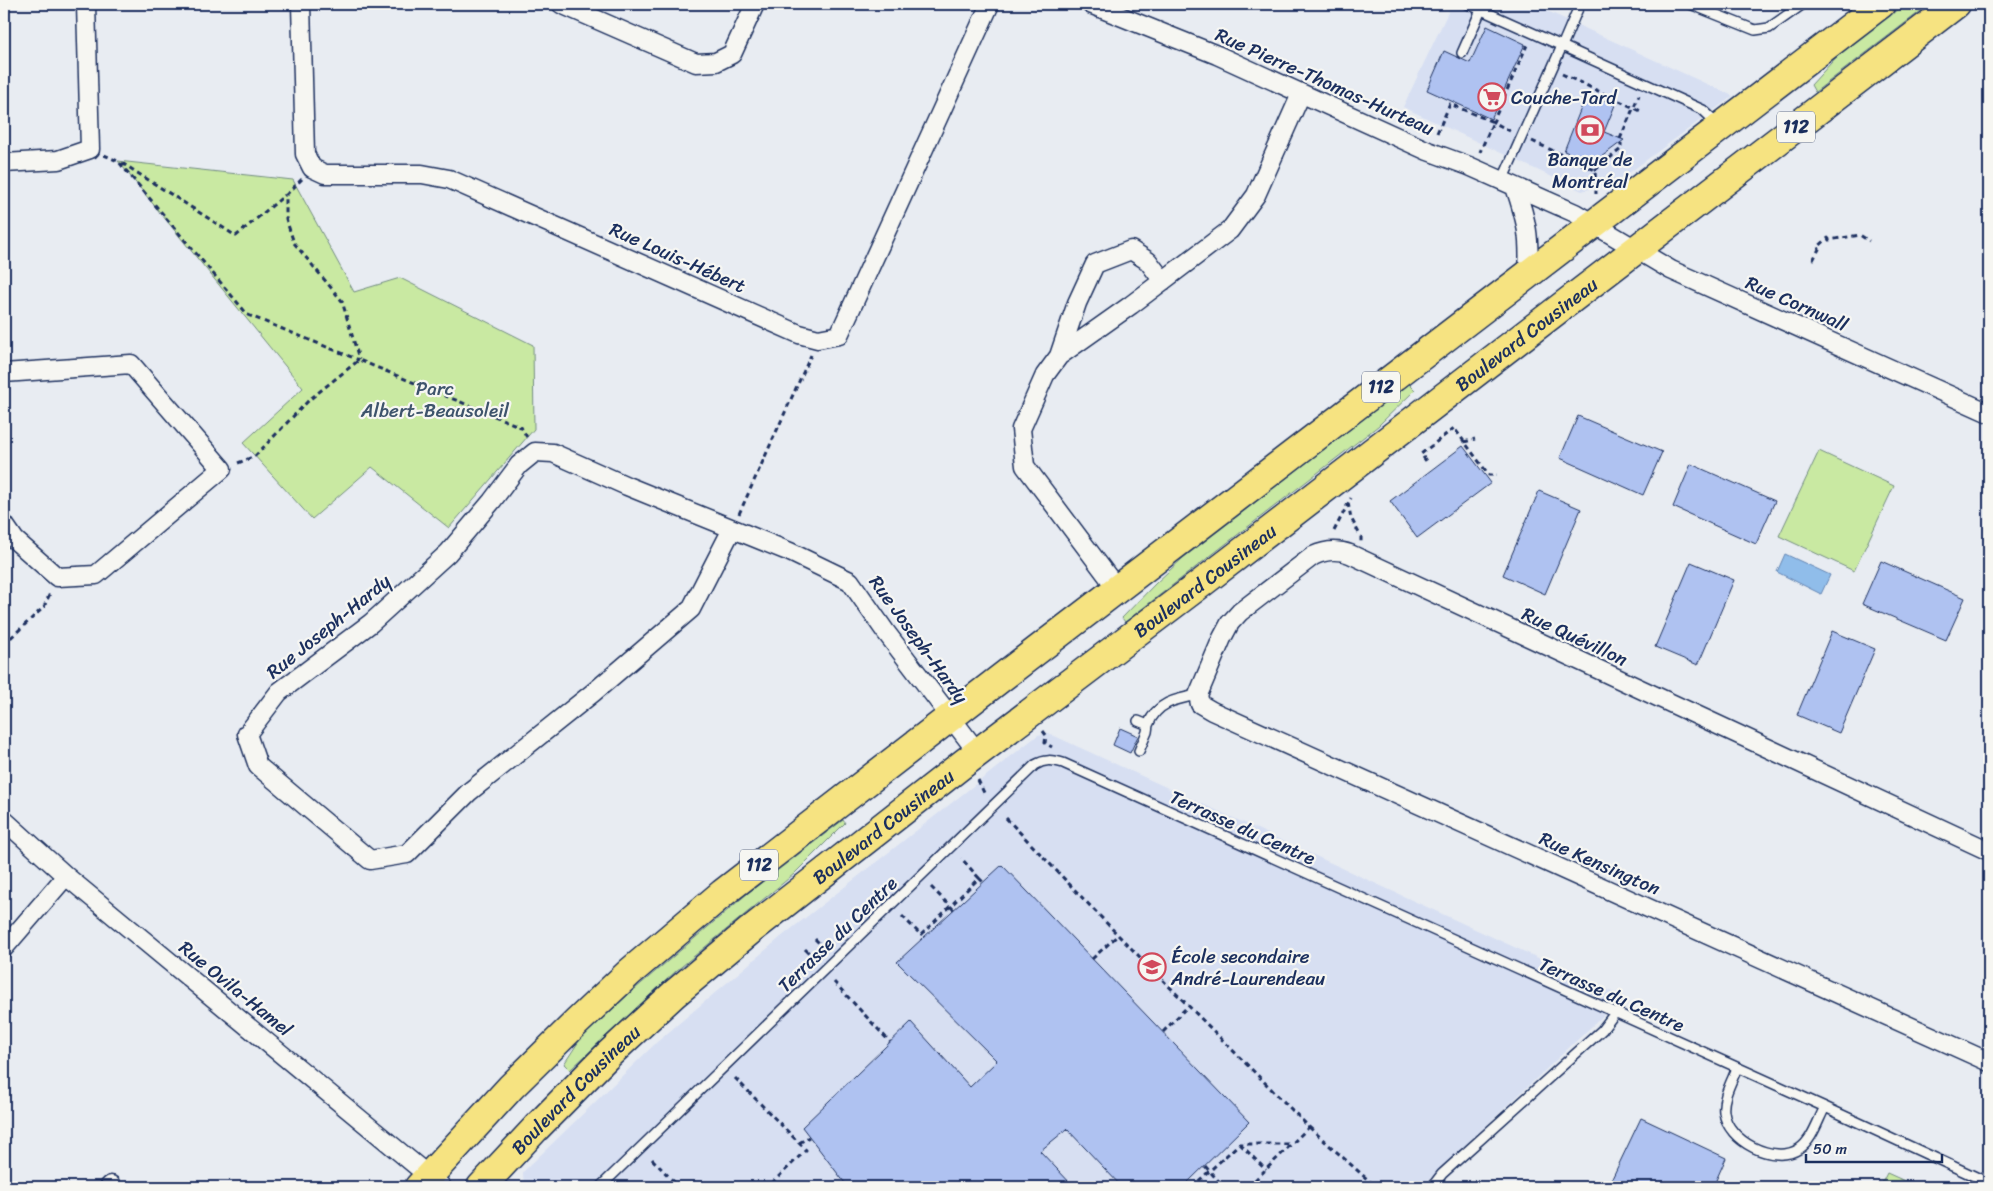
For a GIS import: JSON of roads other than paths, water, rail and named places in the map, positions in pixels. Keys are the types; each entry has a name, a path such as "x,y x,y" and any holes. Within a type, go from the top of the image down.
{"main road":[{"name":"112","path":"430,1183 511,1087 636,967 742,878 1881,4"},
{"name":"Boulevard Cousineau","path":"480,1187 588,1075 674,994 752,929 977,765 1203,582 1956,4"}],"street":[{"path":"4,163 58,160 90,149 86,4"},
{"name":"Rue Louis-Hébert","path":"301,4 305,154 312,168 324,174 422,174 449,179 799,334 818,339 839,335 990,4"},
{"path":"561,4 696,64 716,62 732,54 755,4"},
{"name":"Rue Pierre-Thomas-Hurteau","path":"1090,4 1217,55 1428,151 1575,213 1593,224"},
{"path":"1059,356 1230,230 1256,195 1301,94"},
{"path":"1509,184 1528,227 1528,274"},
{"name":"Rue Cornwall","path":"1593,224 1654,261 1699,283 1989,413"},
{"path":"1118,590 1025,466 1020,429 1045,376 1059,356 1078,303 1095,264 1131,250 1148,261 1163,281"},
{"path":"4,373 130,364 222,469 96,575 58,577 16,540 4,524"},
{"name":"Rue Joseph-Hardy","path":"732,529 691,609 594,692 469,792 407,854 370,860 258,766 247,734 279,692 371,623 448,553 519,466 535,452 553,453 627,486 790,552 850,581 951,718 977,765"},
{"name":"Rue Quévillon","path":"1198,697 1222,638 1234,618 1313,556 1325,551 1338,551 1350,554 1989,851"},
{"name":"Rue Kensington","path":"1198,697 1203,706 1212,711 1989,1062"},
{"name":"Rue Ovila-Hamel","path":"4,820 66,876 430,1183"},
{"path":"4,948 66,876"}],"lane":[{"path":"1468,4 1703,110 1720,127"},
{"path":"1509,184 1580,4"},
{"path":"1690,4 1755,30 1775,25 1803,4"},
{"path":"1462,53 1481,10"},
{"path":"1139,751 1155,711 1161,706 1179,698 1198,697"},
{"path":"1138,721 1148,725"},
{"name":"Terrasse du Centre","path":"600,1187 1035,765 1043,760 1054,760 1063,763 1825,1107 1989,1184"},
{"path":"1432,1187 1442,1174 1602,1030 1615,1013"},
{"path":"1737,1068 1726,1098 1724,1111 1726,1120 1734,1134 1749,1144 1775,1154 1799,1149 1809,1138 1825,1107"}],"water":[{"path":"1785,554 1830,575 1821,594 1777,572"}],"place":[{"name":"Couche-Tard","path":"1492,97"},
{"name":"Banque de Montréal","path":"1590,130"},
{"name":"École secondaire André-Laurendeau","path":"1152,967"}],"park label":[{"name":"Parc Albert-Beausoleil","path":"435,399"}]}
